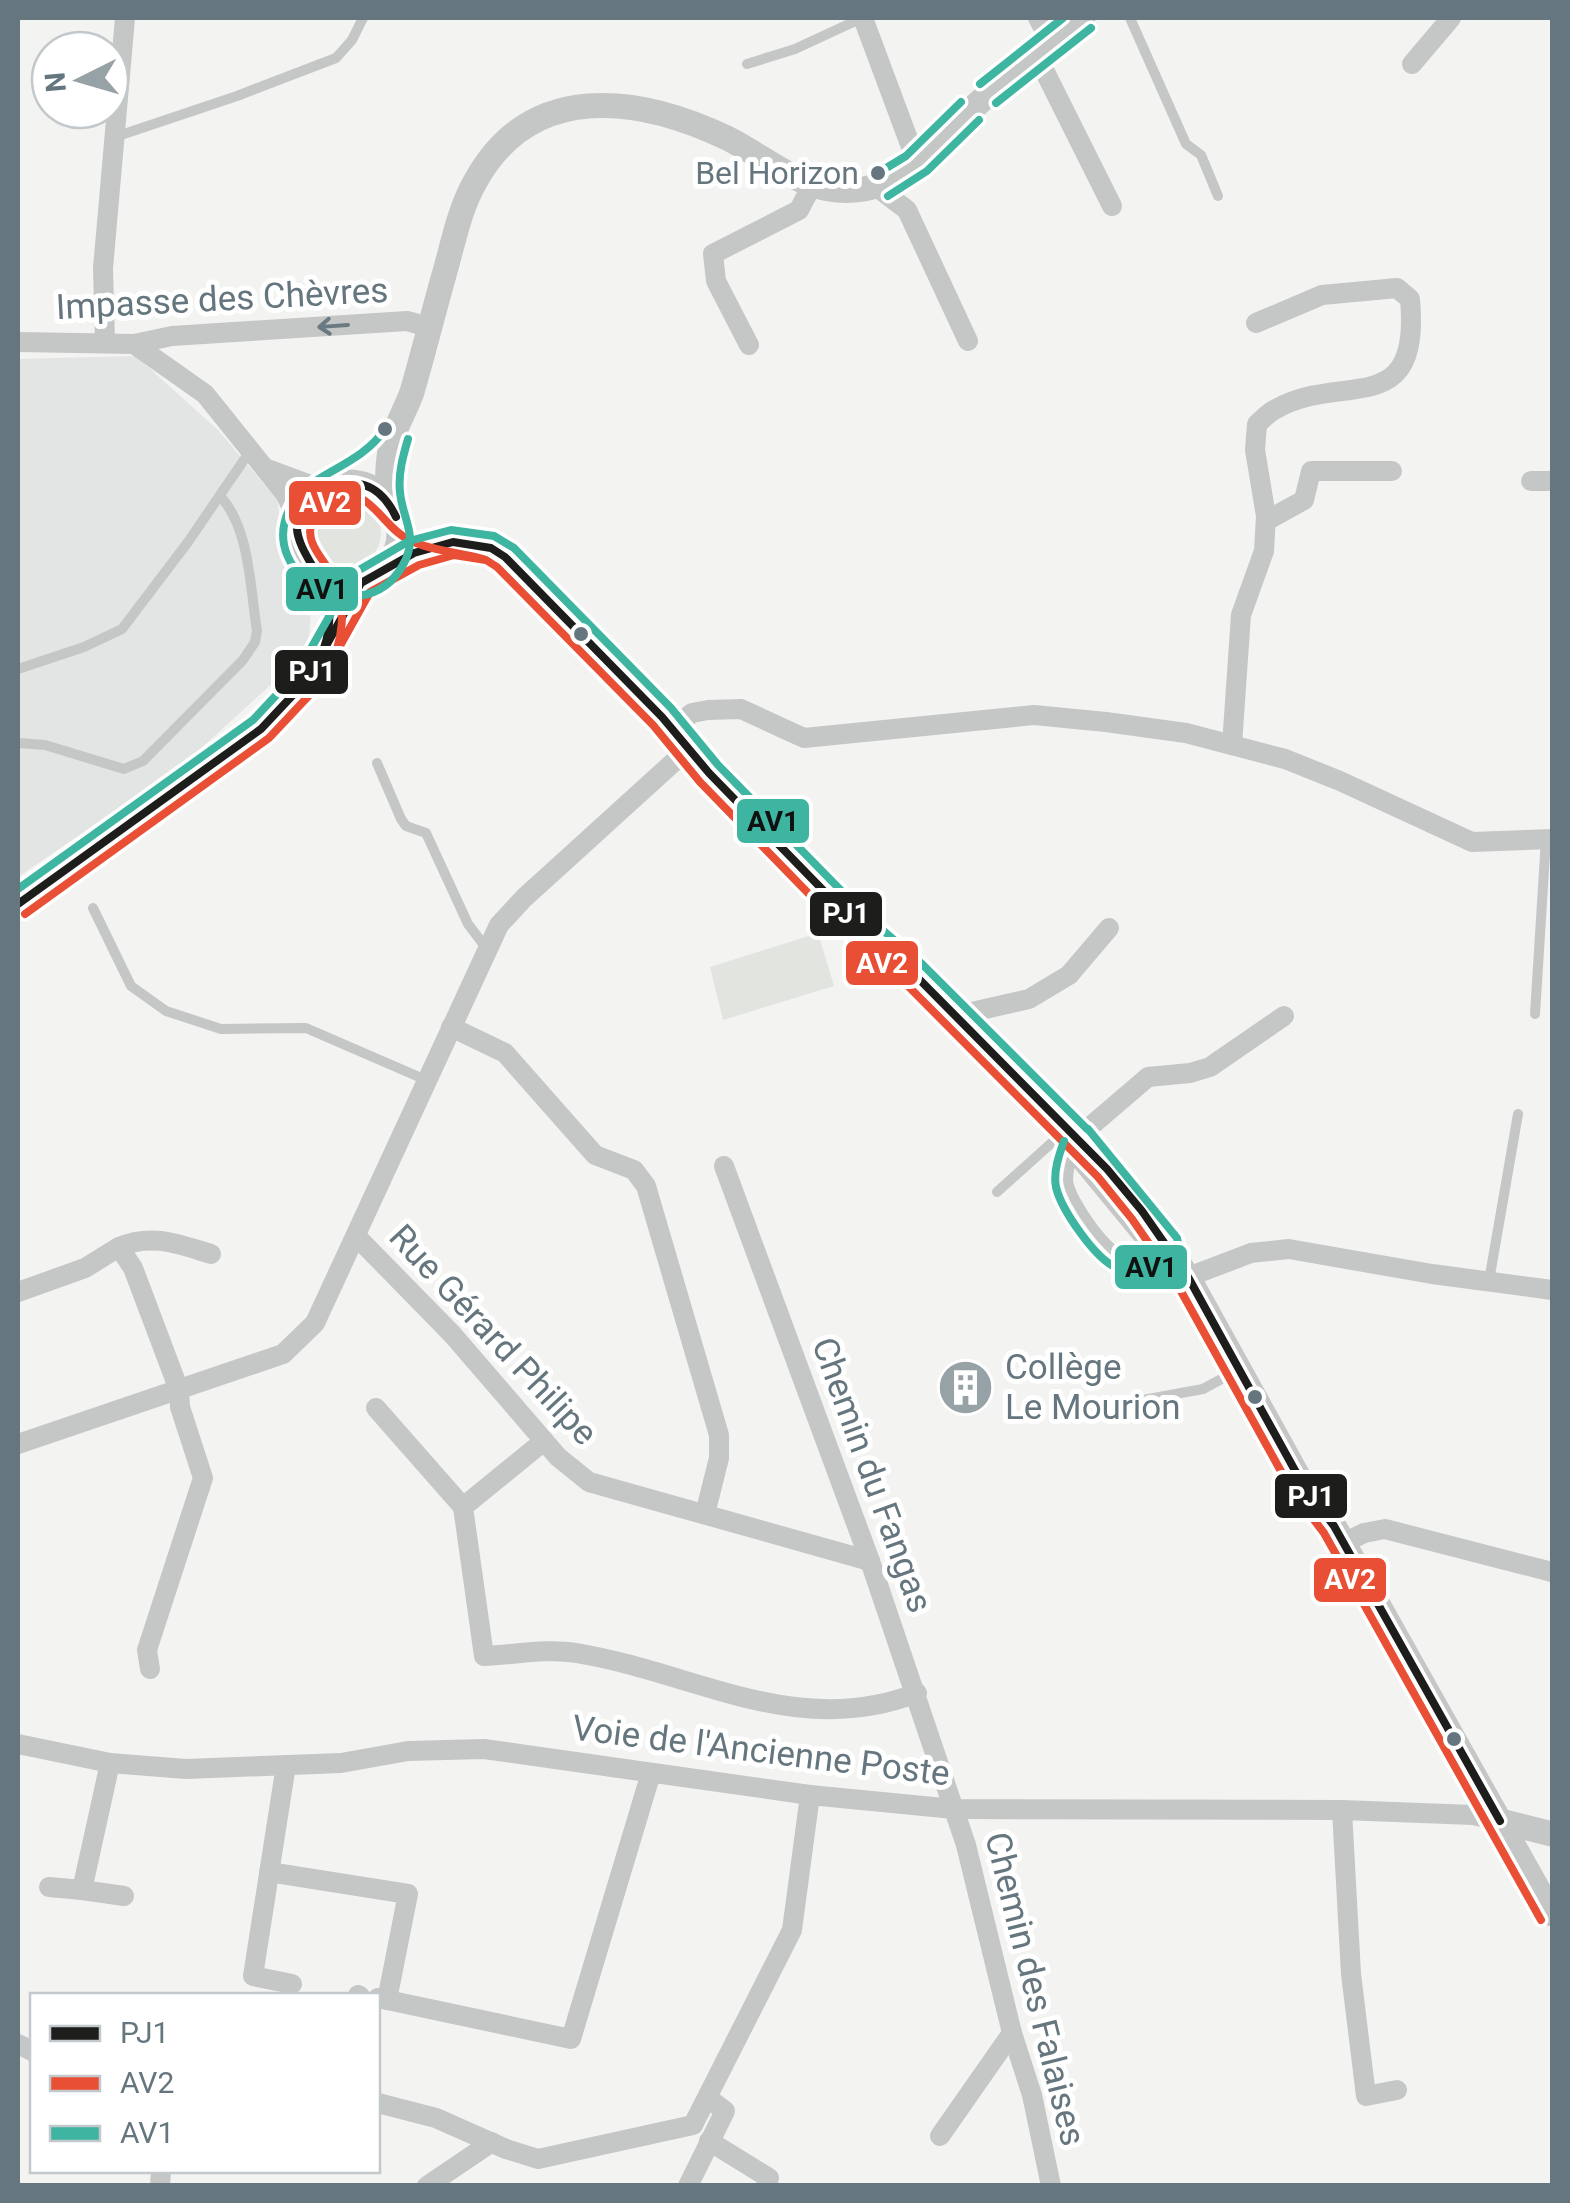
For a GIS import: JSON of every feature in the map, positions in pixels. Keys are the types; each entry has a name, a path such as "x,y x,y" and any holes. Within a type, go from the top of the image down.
{"street":[{"path":"105,342 102,268 125,18"},
{"path":"863,18 916,163"},
{"path":"1038,18 1044,48 1112,206"},
{"path":"386,567 398,543 392,509 391,443 410,396 457,229 475,181 490,157 516,132 547,114 579,104 614,104 652,110 728,139 810,187 844,191 877,187 916,163 983,98 1083,18"},
{"path":"1412,64 1452,18"},
{"path":"749,345 716,281 713,254 799,210 810,187"},
{"path":"877,187 908,210 968,341"},
{"path":"1232,745 1241,615 1264,551 1266,521 1255,450 1257,424 1276,409 1293,403 1390,380 1403,365 1412,320 1410,300 1398,288 1322,295 1256,323"},
{"name":"Impasse des Chèvres","path":"18,342 134,344 172,336 407,321 429,327"},
{"path":"134,344 205,394 286,494 298,521 300,551 318,575 328,609 330,638"},
{"path":"298,521 306,503 391,443"},
{"path":"266,468 331,486 367,486 392,509 452,542 491,548 506,557 856,925 912,972 1073,1141 1159,1249 1188,1277 1303,1485 1344,1543 1552,1914"},
{"path":"1266,521 1304,500 1311,470 1392,471"},
{"path":"1530,480 1552,481"},
{"path":"18,904 261,728 307,680 361,583 414,553 452,542"},
{"path":"318,575 339,584 361,583"},
{"path":"18,1444 283,1354 315,1324 487,949 510,911 680,739 692,713 741,710 804,738 1034,715 1186,733 1285,759 1340,780 1472,842 1550,839"},
{"path":"954,1016 1029,999 1068,976 1109,928"},
{"path":"1073,1141 1148,1077 1210,1067 1284,1016"},
{"path":"451,1027 505,1053 595,1155 634,1170 646,1186 719,1435 719,1458 705,1514"},
{"name":"Chemin du Fangas","path":"724,1166 870,1561 954,1808"},
{"name":"Rue Gérard Philipe","path":"356,1236 452,1334 572,1471 589,1482 870,1561"},
{"path":"18,1292 85,1268 136,1240 156,1238 211,1254"},
{"path":"119,1248 133,1268 178,1390 203,1478 147,1650 150,1669"},
{"path":"1188,1277 1250,1253 1289,1249 1552,1290"},
{"path":"376,1408 463,1507 484,1656 572,1652 808,1711 856,1710 890,1704 917,1693"},
{"path":"463,1507 544,1441"},
{"path":"1344,1543 1364,1533 1385,1529 1552,1572"},
{"name":"Voie de l'Ancienne Poste","path":"18,1744 110,1764 186,1770 341,1763 408,1751 484,1748 810,1795 954,1808 1342,1810 1473,1816 1500,1822"},
{"path":"82,1890 110,1764"},
{"path":"286,1765 252,1976 292,1984"},
{"path":"270,1872 408,1894 382,1999 571,2038 651,1773"},
{"path":"380,2104 436,2118 523,2155 552,2158 692,2125 792,1930 810,1795"},
{"name":"Chemin des Falaises","path":"954,1808 1012,2033 1032,2094 1050,2186"},
{"path":"1342,1810 1351,1974 1366,2096 1398,2090"},
{"path":"1500,1822 1552,1834"},
{"path":"50,1886 124,1896"},
{"path":"940,2136 1012,2033"},
{"path":"688,2186 724,2111 708,2098"},
{"path":"710,2141 769,2178 766,2186"},
{"path":"427,2186 492,2142"}],"lane":[{"path":"114,137 336,58 352,40 363,18"},
{"path":"747,64 795,49 863,18"},
{"path":"1130,18 1186,144 1200,154 1218,196"},
{"path":"18,669 84,647 122,628 250,452"},
{"path":"18,743 45,746 124,769 144,761 243,660 251,650 257,630 240,530 234,511 220,496"},
{"path":"377,763 401,819 406,826 426,834 468,924 487,949"},
{"path":"1535,1014 1550,839"},
{"path":"93,908 131,986 166,1011 221,1029 306,1028 426,1080"},
{"path":"1489,1282 1518,1114"},
{"path":"997,1192 1073,1141"},
{"path":"1073,1141 1068,1173 1071,1194 1112,1251 1126,1258 1159,1249"},
{"path":"1083,1412 1203,1388 1239,1370"}],"shaded area":[{"path":"136,356 218,430 278,501 288,563 312,599 308,651 187,761 18,877 18,359"},
{"path":"348,500 372,509 381,533 372,557 348,566 324,557 315,533 324,509"},
{"path":"818,933 834,986 723,1020 710,967"}],"transit line":[{"name":"AV1","path":"980,84 1063,18"},
{"name":"AV1","path":"996,103 1091,28"},
{"name":"AV1","path":"878,173 906,156 961,102"},
{"name":"AV1","path":"888,196 927,171 979,120"},
{"name":"AV1","path":"385,429 362,453 309,486 291,506 283,532 287,556 301,575 320,589 344,596 367,594 389,582 406,559 410,541 400,485 408,439"},
{"name":"PJ1","path":"318,663 328,633 329,610 324,588 297,533 304,505 324,488 352,483 379,493 396,517"},
{"name":"AV2","path":"329,668 340,636 341,601 334,579 310,536 313,518 327,501 357,496 409,540 483,559"},
{"name":"AV1","path":"18,889 253,720 297,673 354,573 409,541 451,530 494,536 514,548 866,916 921,963 1087,1129"},
{"name":"PJ1","path":"18,904 261,729 307,680 361,583 414,553 453,542 491,548 505,557 662,717 709,773 857,925 912,972 1107,1169 1142,1211 1188,1277 1303,1485 1334,1526 1500,1821"},
{"name":"AV2","path":"25,914 269,738 317,687 370,592 419,565 454,555 486,560 497,567 653,725 700,782 848,934 903,981 1098,1177 1132,1219 1177,1284 1292,1491 1324,1533 1541,1920"},
{"name":"AV1","path":"1064,1141 1056,1187 1080,1232 1108,1263 1122,1270 1155,1266 1175,1253 1179,1247 1177,1238 1088,1129"}],"place":[{"name":"Bel Horizon","path":"878,173"},
{"name":"Collège Le Mourion","path":"966,1387"}]}
